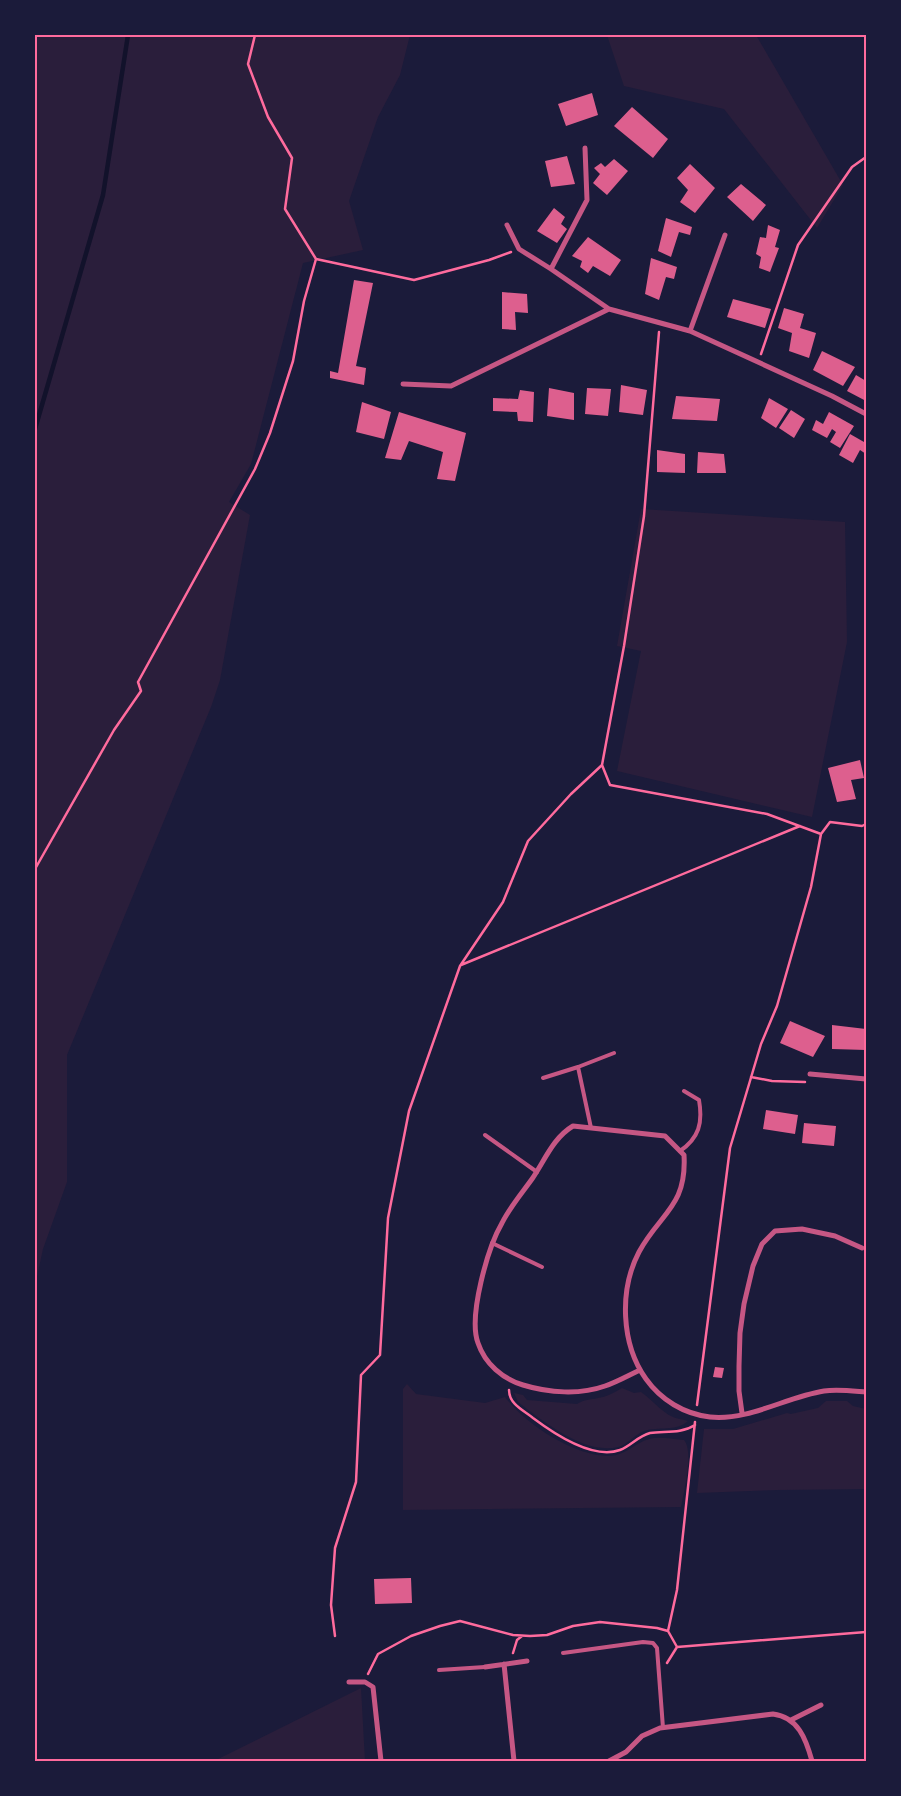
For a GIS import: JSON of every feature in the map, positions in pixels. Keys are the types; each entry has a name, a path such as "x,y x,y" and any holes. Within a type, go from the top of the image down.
{"street":[{"path":"550,269 587,200 585,148"},
{"path":"508,225 519,250 609,309 690,331 832,396 866,414"},
{"path":"690,331 725,235"},
{"path":"403,384 451,386 609,309"},
{"path":"810,1074 866,1079"},
{"path":"640,1370 605,1386 559,1392 536,1389 510,1380 496,1371 478,1343 476,1328 477,1303 482,1274 492,1243 502,1222 537,1172 553,1144 562,1132 573,1126 665,1136 684,1155 685,1171 681,1190 670,1211 639,1252 630,1279 626,1304 626,1330 640,1370 657,1393 673,1405 696,1414 709,1417 726,1417 826,1391 866,1392"},
{"path":"742,1413 738,1391 740,1332 752,1266 762,1244 775,1231 802,1229 835,1236 862,1248"},
{"path":"486,1667 527,1661"},
{"path":"504,1664 514,1761"},
{"path":"349,1682 365,1682 373,1687 381,1761"},
{"path":"791,1720 821,1705"},
{"path":"609,1761 626,1752 642,1736 662,1728 773,1714 791,1720 802,1732 812,1761"}],"lane":[{"path":"543,1078 614,1054"},
{"path":"578,1067 591,1128"},
{"path":"680,1151 692,1143 697,1134 699,1123 699,1100 684,1091"},
{"path":"485,1135 537,1172"},
{"path":"492,1243 542,1267"},
{"path":"563,1653 643,1642 653,1643 657,1648 662,1728"},
{"path":"440,1670 486,1667"}],"path":[{"path":"255,35 248,64 268,117 292,158 285,209 316,259 414,280 519,250"},
{"path":"758,362 798,246 852,167 866,157"},
{"path":"35,869 114,730 141,691 138,682 255,469 270,433 293,361 304,301 316,259"},
{"path":"659,323 644,516 624,646 602,765 610,785 767,814 821,834"},
{"path":"335,1636 331,1605 335,1548 356,1482 360,1375 380,1355 388,1218 409,1111 460,966 503,902 528,841 571,794 602,765"},
{"path":"866,824 862,826 830,822 821,834 811,887 777,1006 761,1044 730,1148 694,1425 677,1590 668,1631 677,1647 866,1632"},
{"path":"460,966 800,826"},
{"path":"751,1076 772,1081 804,1083 810,1074"},
{"path":"510,1380 509,1396 514,1404 570,1443 590,1450 609,1452 620,1450 648,1434 686,1430 694,1425"},
{"path":"365,1682 378,1654 411,1636 460,1621 523,1636 547,1635 573,1626 600,1622 657,1628 668,1631"},
{"path":"513,1663 516,1640 523,1636"}],"shaded area":[{"path":"35,35 410,35 400,75 378,117 349,201 363,250 303,263 251,464 229,502 250,515 220,680 211,707 67,1055 67,1182 43,1249 35,1286"},
{"path":"607,35 756,35 843,185 817,228 724,109 624,86"},
{"path":"641,509 845,522 847,642 812,817 617,771 641,651 617,646"},
{"path":"407,1384 416,1394 485,1403 505,1397 525,1418 552,1437 567,1445 596,1455 616,1455 653,1438 684,1440 687,1446 688,1462 681,1507 403,1510 403,1389"},
{"path":"622,1388 634,1393 641,1392 668,1415 688,1421 673,1428 644,1431 618,1447 592,1446 565,1435 552,1427 518,1402 514,1393 523,1395 527,1400 577,1404 585,1400 607,1396"},
{"path":"826,1401 847,1401 853,1406 866,1409 866,1489 697,1493 704,1429 733,1429 787,1413 791,1414 818,1408"},
{"path":"361,1688 365,1761 214,1761"}],"building":[{"path":"592,93 598,115 566,126 558,104"},
{"path":"632,107 668,139 653,158 614,126"},
{"path":"567,156 575,184 551,187 545,161"},
{"path":"614,159 628,171 607,195 593,183 600,174 594,168 601,163 605,167"},
{"path":"690,164 715,188 695,213 680,202 688,190 677,178"},
{"path":"741,184 766,205 753,221 727,197"},
{"path":"554,208 565,217 561,224 567,229 557,243 537,231"},
{"path":"666,218 692,227 690,235 679,232 671,257 658,251"},
{"path":"768,225 780,230 775,247 779,248 770,272 759,268 761,257 756,254 760,237 766,238"},
{"path":"588,237 621,260 610,276 593,266 588,273 580,267 582,261 572,256"},
{"path":"651,258 677,267 674,279 666,277 659,300 645,294"},
{"path":"354,280 373,283 356,366 366,368 364,385 330,378 330,371 338,373"},
{"path":"502,292 527,294 528,313 515,312 516,330 502,329"},
{"path":"733,299 771,309 765,328 727,317"},
{"path":"784,308 804,314 800,328 816,333 809,358 789,351 792,333 778,328"},
{"path":"822,351 855,367 843,386 813,370"},
{"path":"856,375 866,381 866,401 847,391"},
{"path":"621,385 647,390 643,415 619,412"},
{"path":"549,388 574,393 574,420 547,416"},
{"path":"587,388 611,389 608,416 585,414"},
{"path":"520,390 534,392 533,422 518,421 517,412 493,411 493,398 518,399"},
{"path":"676,396 720,399 717,421 672,419"},
{"path":"769,398 788,409 776,428 761,418"},
{"path":"362,402 391,412 384,439 356,432"},
{"path":"791,410 805,419 794,438 779,428"},
{"path":"399,412 466,433 455,481 437,479 443,452 409,441 401,460 385,458"},
{"path":"829,412 854,426 840,448 830,442 836,432 832,429 827,438 812,430 816,420 823,424"},
{"path":"850,434 864,442 866,439 866,454 860,450 853,463 839,455"},
{"path":"657,450 685,454 685,473 657,472"},
{"path":"698,452 724,454 726,473 697,473"},
{"path":"860,760 864,778 851,780 856,799 837,802 828,768"},
{"path":"790,1021 825,1036 813,1057 780,1043"},
{"path":"832,1025 866,1029 866,1050 832,1049"},
{"path":"766,1110 798,1115 795,1134 763,1129"},
{"path":"804,1123 836,1126 834,1146 802,1143"},
{"path":"715,1367 724,1368 722,1378 713,1377"},
{"path":"411,1578 412,1603 375,1604 374,1579"}],"waterway":[{"path":"35,429 103,195 128,35"}]}
